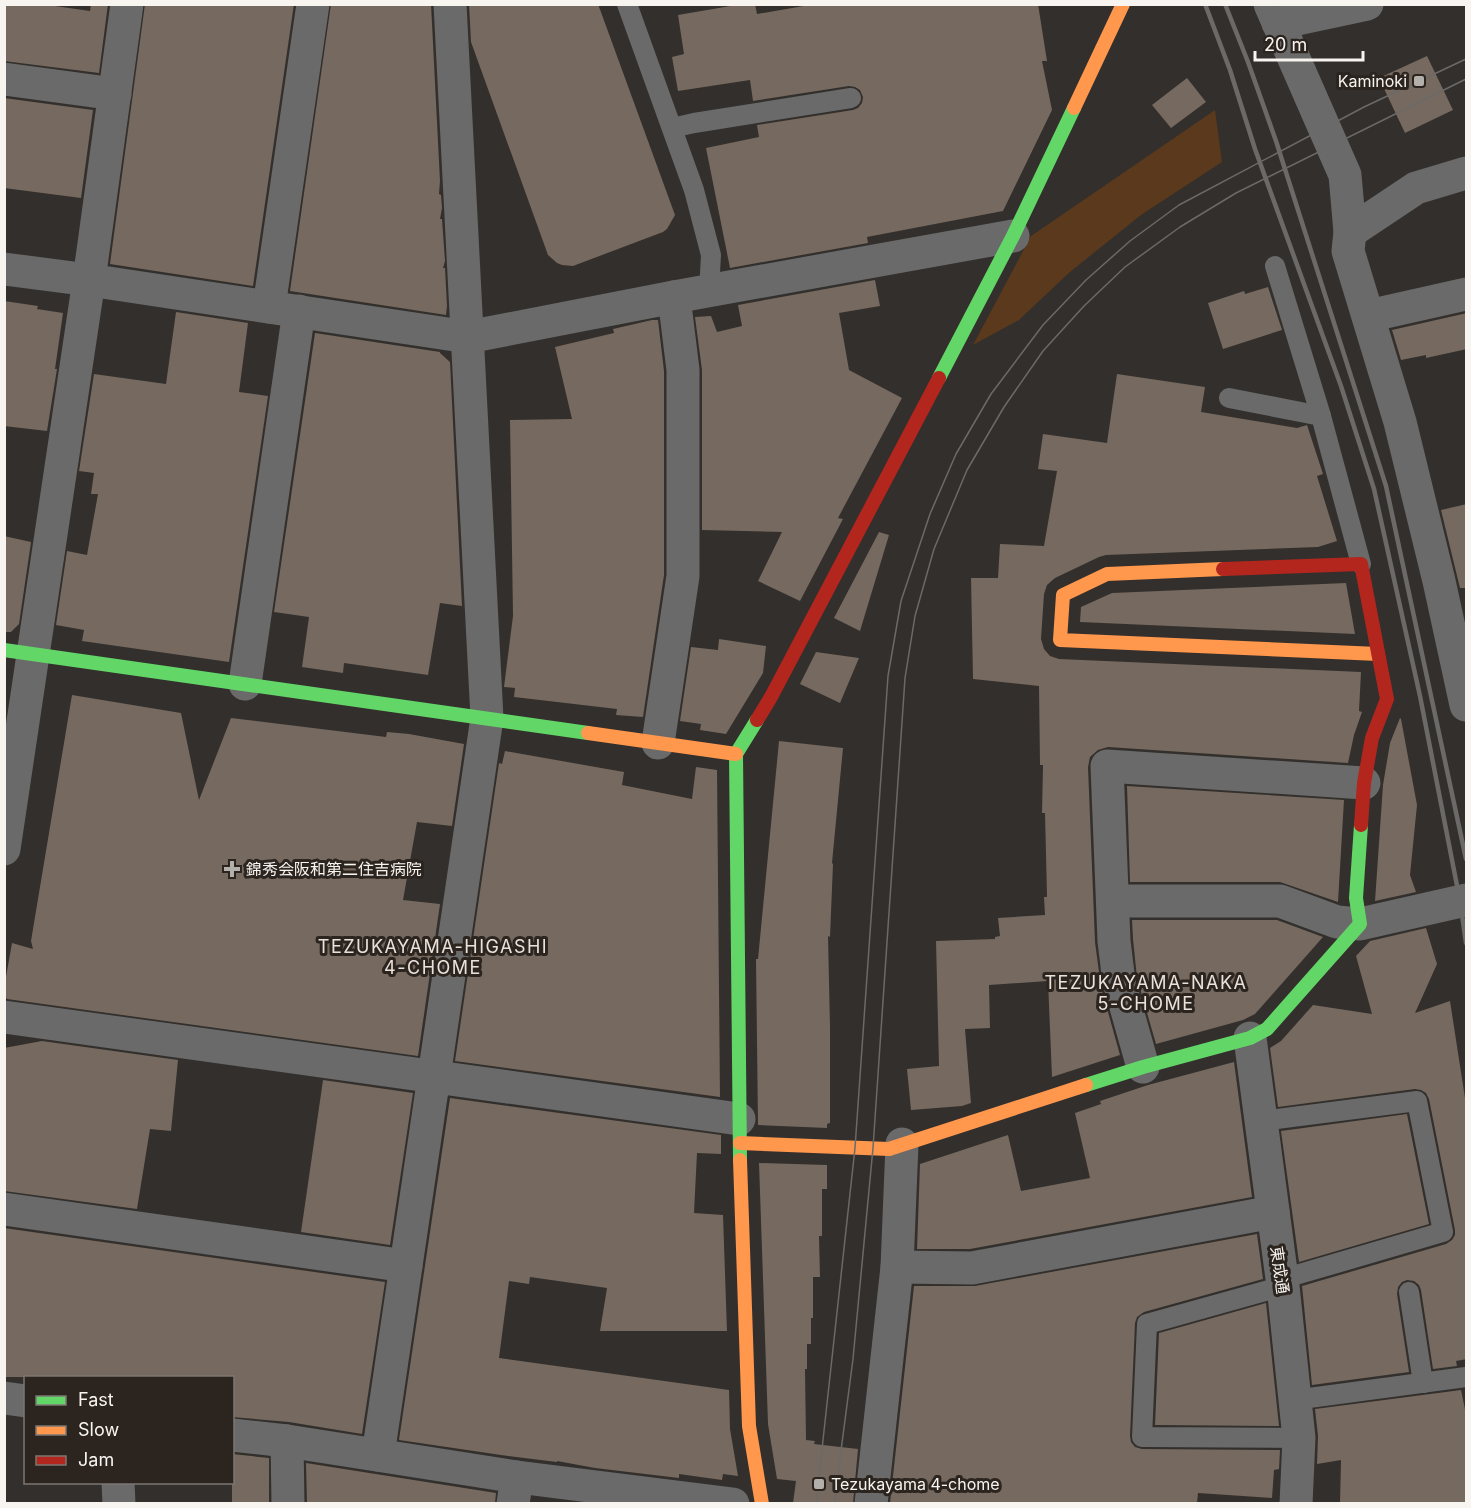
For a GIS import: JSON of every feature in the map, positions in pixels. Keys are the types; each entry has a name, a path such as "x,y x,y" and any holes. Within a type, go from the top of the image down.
{"street":[{"path":"5,847 19,652 89,279 127,4"},
{"path":"245,684 313,4"},
{"path":"378,1455 487,718 450,4"},
{"path":"762,1503 749,1426 740,1131 736,754 771,697 1013,236 1123,4"},
{"path":"1367,4 1274,14 1345,175 1350,232 1348,251 1400,422 1467,705"},
{"path":"4,79 115,94"},
{"path":"1350,232 1416,188 1467,174"},
{"path":"4,269 89,279 468,337 1013,236"},
{"path":"1368,316 1467,294"},
{"path":"658,743 682,576 683,370 674,297"},
{"path":"4,1017 434,1077 740,1131 889,1149 1143,1067 1250,1038 1268,1029 1360,924 1356,898 1364,783 1372,738 1387,699 1361,564 1107,574 1063,595 1060,640 1378,654"},
{"path":"19,652 736,754"},
{"path":"1143,1067 1119,982 1114,941 1107,766 1364,783"},
{"path":"1113,901 1280,901 1337,921 1360,924 1467,900"},
{"name":"東成通","path":"1250,1038 1282,1283 1299,1438 1296,1503"},
{"path":"871,1503 897,1267 902,1144"},
{"path":"4,1209 406,1266"},
{"path":"897,1267 972,1268 1273,1212"},
{"path":"4,1398 24,1401"},
{"path":"234,1435 378,1455 515,1490 733,1503"},
{"path":"287,1441 288,1503"},
{"path":"118,1484 119,1503"}],"lane":[{"path":"627,4 694,190 711,255 709,291"},
{"path":"672,128 851,98"},
{"path":"1275,266 1321,416 1361,564"},
{"path":"1229,398 1321,416"},
{"path":"1261,1121 1417,1101 1443,1232 1147,1324 1142,1437 1299,1438"},
{"path":"1409,1292 1423,1383"},
{"path":"1294,1400 1467,1377"}],"shaded area":[{"path":"1215,110 1222,162 1141,215 1070,272 1019,320 973,345 1031,236"}],"building":[{"path":"4,4 41,4 90,11 91,4 108,4 99,73 4,61"},
{"path":"145,4 294,4 253,286 110,264"},
{"path":"331,4 431,4 446,315 290,291"},
{"path":"469,4 598,4 675,215 667,229 573,266 557,263 548,255 471,42"},
{"path":"742,4 755,4 757,14 815,4 1038,4 1047,61 1042,61 1052,110 1003,211 867,237 868,243 730,268 706,148 759,137 757,125 853,110 862,103 863,97 860,90 849,86 753,101 750,80 678,91 672,57 684,54 678,15"},
{"path":"1427,56 1453,110 1405,133 1379,78"},
{"path":"1187,78 1206,102 1171,128 1152,105"},
{"path":"4,98 93,110 81,198 4,188"},
{"path":"875,280 880,306 839,313 849,370 902,398 838,518 843,519 800,601 758,581 782,532 702,530 702,370 695,317 711,316 717,332 742,326 738,305"},
{"path":"1268,287 1282,330 1223,349 1208,303 1244,291 1245,294"},
{"path":"4,301 38,306 37,309 63,313 47,431 4,426"},
{"path":"176,312 248,323 239,392 268,396 229,662 82,641 84,630 56,625 67,551 87,555 98,494 91,494 94,473 79,471 94,374 166,384"},
{"path":"1467,313 1467,349 1426,358 1426,355 1401,360 1392,330"},
{"path":"658,320 664,371 664,575 643,717 616,715 617,709 514,697 515,688 504,687 513,616 510,420 572,419 555,347 614,333 613,329"},
{"path":"315,333 440,352 450,362 462,606 440,603 428,675 344,663 343,673 302,667 309,617 274,612"},
{"path":"1117,374 1205,387 1201,412 1297,428 1307,425 1323,474 1317,476 1337,541 1318,547 1099,557 1055,578 1047,585 1044,594 1041,639 1044,649 1050,656 1059,659 1361,672 1359,711 1362,712 1348,763 1108,747 1098,750 1090,757 1088,767 1095,942 1101,987 1120,1055 1052,1077 1048,981 989,985 990,1028 965,1029 971,1103 962,1106 911,1110 907,1069 939,1066 936,941 995,939 1000,936 998,918 1045,915 1044,897 1047,897 1045,813 1042,813 1043,765 1040,765 1039,686 973,679 971,578 998,578 1000,544 1044,546 1057,471 1038,469 1043,434 1107,443"},
{"path":"1467,504 1467,588 1460,588 1441,510"},
{"path":"879,532 889,535 860,631 834,618"},
{"path":"4,536 31,542 19,624 11,632 4,632"},
{"path":"1346,583 1355,634 1080,622 1081,607 1112,593"},
{"path":"719,639 766,646 763,673 726,734 700,730 701,724 680,721 691,647 718,650"},
{"path":"816,652 859,658 840,703 800,684"},
{"path":"72,695 181,713 199,800 231,718 386,737 387,732 409,734 464,744 452,826 417,822 403,900 440,904 418,1056 7,999 4,995 4,988 12,943 33,949 31,941"},
{"path":"1400,718 1417,805 1410,875 1416,892 1375,901 1383,785 1390,743"},
{"path":"779,741 843,748 832,863 830,937 828,936 830,1123 827,1124 827,1128 758,1125 756,959 758,959"},
{"path":"505,751 624,772 622,785 692,799 696,767 717,770 720,1097 455,1061 499,763 502,764"},
{"path":"1127,786 1344,800 1338,902 1280,882 1130,882"},
{"path":"1132,920 1277,920 1323,937 1255,1014 1243,1020 1156,1044 1137,978"},
{"path":"1426,928 1437,964 1415,1013 1450,1001 1467,1111 1467,1359 1456,1361 1457,1366 1433,1369 1421,1290 1414,1281 1407,1280 1398,1287 1397,1294 1409,1372 1312,1385 1302,1286 1446,1244 1452,1240 1455,1230 1426,1093 1415,1089 1278,1107 1270,1048 1281,1041 1313,1005 1372,1014 1356,956 1370,941"},
{"path":"42,1041 178,1060 171,1131 150,1129 137,1209 4,1191 4,1048"},
{"path":"1234,1062 1252,1197 970,1249 917,1249 920,1164 1008,1135 1021,1191 1090,1178 1075,1113 1101,1104 1100,1101 1148,1085"},
{"path":"323,1080 413,1093 390,1245 301,1232"},
{"path":"450,1098 721,1135 721,1154 697,1153 694,1213 723,1215 727,1331 600,1331 607,1288 530,1277 529,1284 509,1281 499,1358 729,1390 730,1429 738,1476 723,1474 722,1480 679,1474 679,1478 399,1440"},
{"path":"1407,1114 1429,1224 1299,1262 1281,1131"},
{"path":"759,1163 827,1165 827,1189 822,1189 822,1236 819,1236 820,1277 813,1277 811,1344 807,1344 807,1369 805,1369 806,1440 815,1441 814,1444 858,1449 853,1503 793,1503 796,1481 777,1479 768,1424"},
{"path":"4,1228 385,1282 362,1434 289,1422 234,1417 234,1376 4,1377"},
{"path":"1257,1234 1263,1279 1144,1312 1137,1317 1130,1436 1135,1447 1142,1449 1280,1450 1279,1469 1274,1470 1272,1498 1198,1493 1197,1503 890,1503 914,1286 975,1286"},
{"path":"1266,1303 1279,1426 1155,1425 1159,1333"},
{"path":"1461,1390 1467,1419 1467,1503 1340,1503 1341,1460 1317,1464 1318,1436 1315,1409"},
{"path":"234,1454 269,1458 269,1503 232,1503"},
{"path":"306,1463 496,1493 495,1503 307,1503"}],"tram line":[{"path":"816,1504 855,1148 888,676 901,601 930,514 956,454 991,394 1043,325 1086,280 1130,241 1179,205 1364,107 1466,59"},
{"path":"834,1504 853,1359 873,1148 905,678 915,616 934,549 967,470 1004,407 1043,351 1084,306 1125,267 1180,227 1236,193 1466,79"}],"railway":[{"path":"1205,4 1341,386 1374,489 1420,696 1466,943"},
{"path":"1225,4 1276,141 1386,486 1466,859"}],"traffic: fast":[{"path":"939,378 1013,236 1074,108"},
{"path":"4,650 588,733"},
{"path":"740,1160 736,754 757,720"},
{"path":"1086,1085 1250,1038 1267,1029 1360,924 1356,898 1361,825"}],"traffic: slow":[{"path":"1074,108 1123,4"},
{"path":"1223,569 1107,574 1063,595 1060,640 1378,654"},
{"path":"588,733 736,754"},
{"path":"740,1143 889,1149 1086,1085"},
{"path":"740,1160 749,1426 762,1504"}],"traffic: jam":[{"path":"757,720 939,378"},
{"path":"1223,569 1361,564 1387,699 1372,738 1364,783 1361,825"}],"place":[{"name":"Kaminoki","path":"1419,81"},
{"name":"錦秀会阪和第二住吉病院","path":"232,869"},
{"name":"Tezukayama 4-chome","path":"819,1484"}],"district":[{"name":"TEZUKAYAMA-HIGASHI 4-CHOME","path":"433,956"},
{"name":"TEZUKAYAMA-NAKA 5-CHOME","path":"1146,992"}]}
